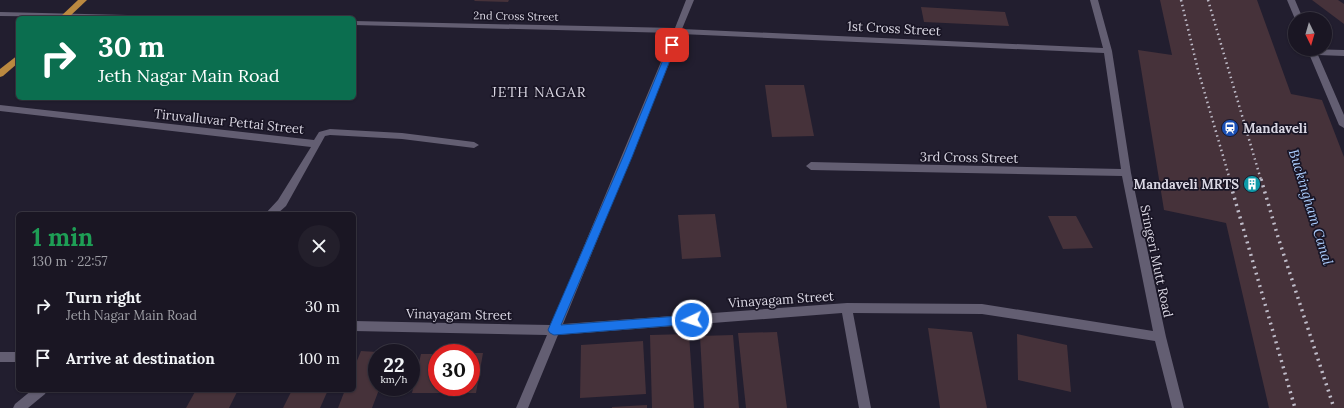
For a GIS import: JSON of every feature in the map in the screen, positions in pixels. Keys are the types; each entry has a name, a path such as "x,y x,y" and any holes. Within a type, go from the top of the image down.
{"main road":[{"path":"65,16 83,0"},
{"path":"0,74 16,60"}],"street":[{"path":"522,408 627,157 690,0"},
{"name":"Sringeri Mutt Road","path":"1094,0 1108,51 1126,173 1160,337 1178,408"},
{"path":"1291,0 1296,12"},
{"path":"0,14 43,16"},
{"name":"2nd Cross Street","path":"356,23 678,31"},
{"name":"1st Cross Street","path":"678,31 1108,51"},
{"path":"1332,52 1344,53"},
{"path":"1314,56 1344,124"},
{"name":"Tiruvalluvar Pettai Street","path":"0,108 317,144 322,134 330,132 402,136 474,145"},
{"path":"272,212 282,203 317,144"},
{"name":"3rd Cross Street","path":"811,166 1126,173"},
{"path":"847,308 865,408"},
{"name":"Vinayagam Street","path":"356,326 554,330 847,308 982,309 1160,337"},
{"path":"0,357 16,357"},
{"path":"19,408 39,392"}],"building":[{"path":"509,0 508,2 474,1"},
{"name":"Mandaveli MRTS","path":"1160,0 1257,0 1291,94 1322,100 1344,157 1344,408 1269,408 1226,223 1164,210 1138,50 1172,55"},
{"path":"1312,0 1338,0 1344,4 1344,24 1332,15 1332,12 1328,12"},
{"path":"921,7 1005,12 1009,26 924,22"},
{"path":"765,85 804,85 814,136 772,137"},
{"path":"715,214 721,257 682,259 678,215"},
{"path":"1048,216 1076,216 1093,248 1063,249"},
{"path":"928,328 972,332 987,408 940,408"},
{"path":"777,332 787,408 746,408 738,333"},
{"path":"689,334 694,408 652,408 650,335"},
{"path":"1017,334 1067,345 1071,392 1018,380"},
{"path":"733,335 739,408 704,408 700,336"},
{"path":"643,341 646,394 580,398 581,345"},
{"path":"361,351 368,351 368,396 377,396 372,408 338,408 344,392 356,392 356,363"},
{"path":"480,353 483,353 480,370"},
{"path":"421,354 428,354 428,393 420,393"},
{"path":"195,392 237,392 229,408 186,408"},
{"path":"291,392 327,392 320,408 283,408"},
{"path":"647,405 647,408 612,408 612,407"}],"railway":[{"path":"1181,0 1198,70 1230,180"},
{"path":"1208,0 1261,180"},
{"path":"1229,179 1295,408"},
{"path":"1261,179 1278,237 1334,408"}],"place":[{"name":"Mandaveli","path":"1230,128"},
{"name":"Mandaveli MRTS","path":"1252,184"}],"district":[{"name":"JETH NAGAR","path":"539,92"}],"route":[{"path":"672,45 627,157 554,330 692,320"}],"water label":[{"name":"Buckingham Canal","path":"1311,207"}]}
